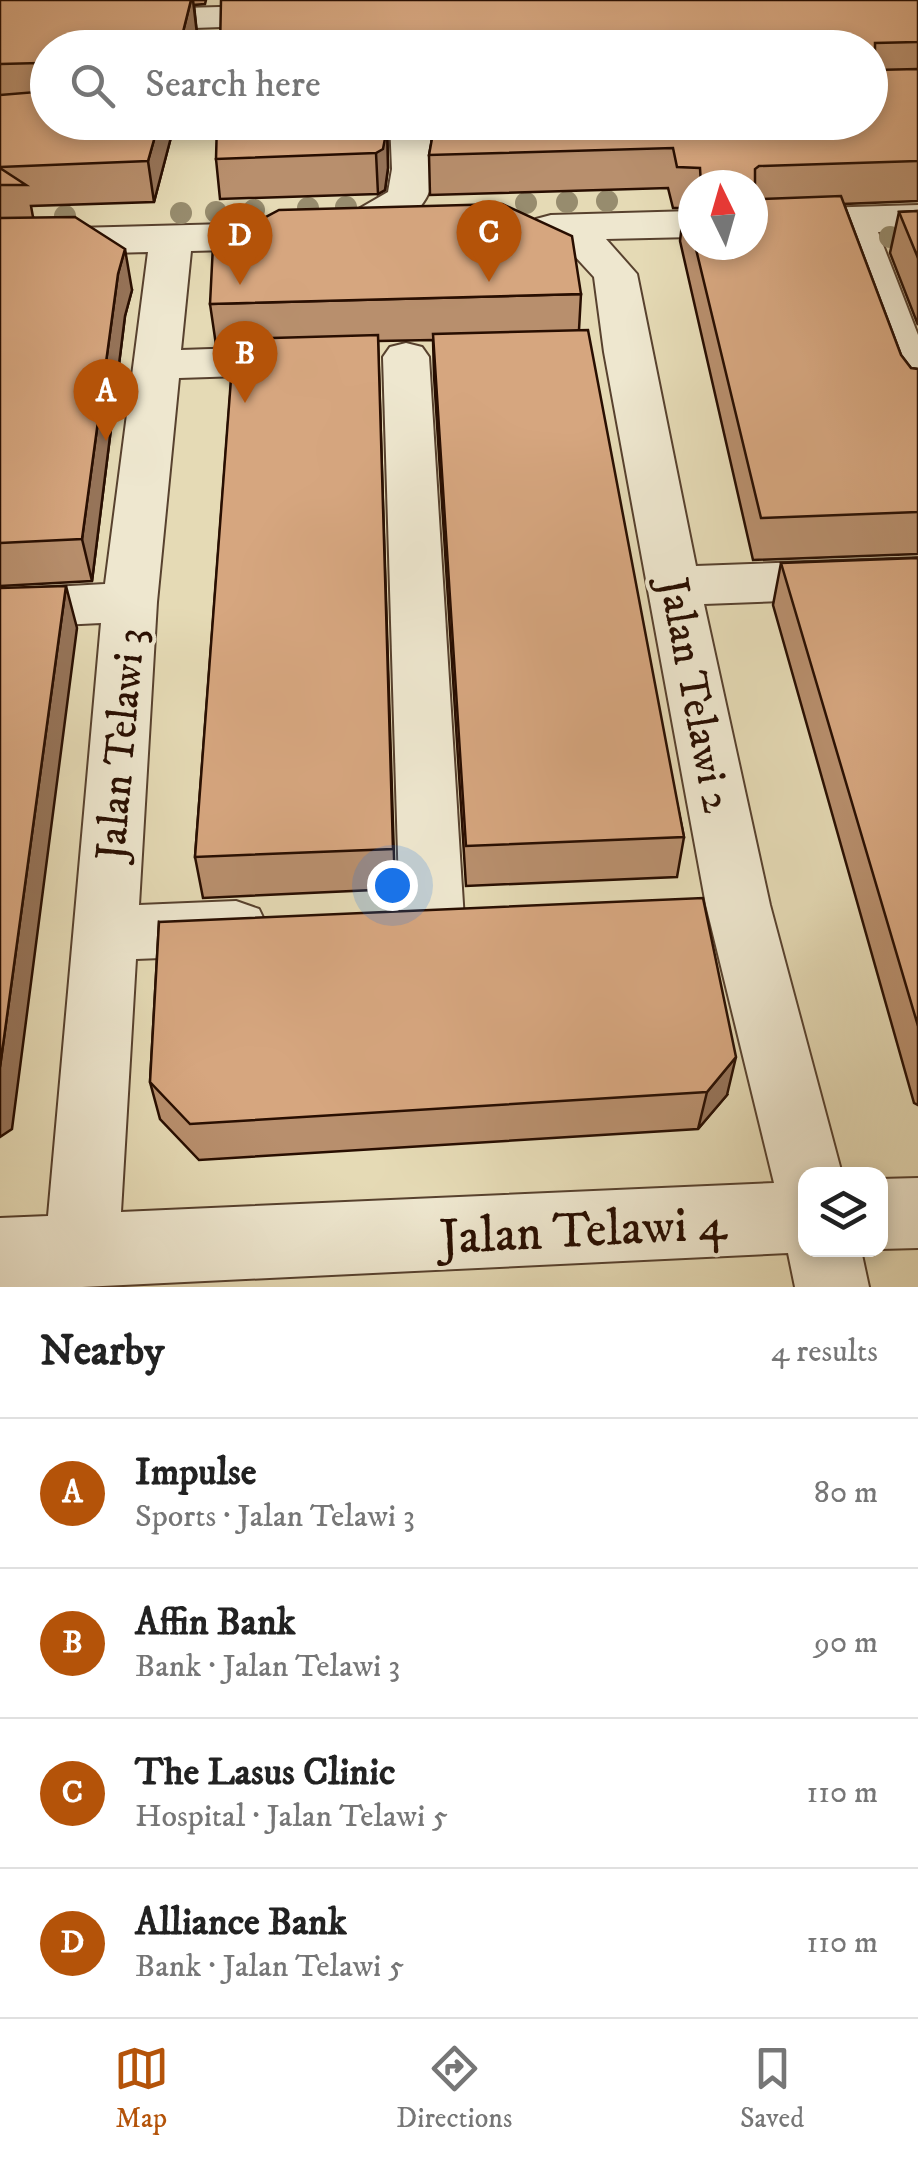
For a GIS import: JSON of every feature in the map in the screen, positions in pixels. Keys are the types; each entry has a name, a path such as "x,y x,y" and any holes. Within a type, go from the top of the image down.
{"street":[{"path":"0,24 245,8 321,15"},
{"path":"346,234 398,208 414,186 410,140"},
{"path":"768,223 918,218"},
{"path":"852,220 918,394"},
{"path":"515,229 678,224"},
{"name":"Jalan Telawi 2","path":"572,228 615,274 609,352 676,586 709,907 803,1167"},
{"path":"0,243 421,232"},
{"name":"Jalan Telawi 3","path":"82,1251 130,602 171,239"},
{"path":"155,365 391,357 432,920"},
{"path":"676,586 918,577"},
{"path":"0,609 130,602"},
{"path":"104,934 297,926"},
{"path":"888,1214 918,1213"},
{"name":"Jalan Telawi 4","path":"0,1254 82,1251 169,1267 798,1218"},
{"path":"826,1257 832,1287"},
{"path":"0,1280 20,1287"}],"building":[{"path":"0,0 191,0 184,30 30,30 30,63 0,64"},
{"path":"221,0 918,0 918,42 888,43 888,30 220,30"},
{"path":"918,69 918,161 700,170 677,167 673,148 429,155 432,140 888,140 888,70"},
{"path":"30,92 30,140 154,140 148,161 0,167 0,95"},
{"path":"217,140 385,140 383,149 376,153 216,159"},
{"path":"0,168 26,185 0,185"},
{"path":"841,196 901,355 911,368 918,369 918,512 761,518 699,260 768,260 768,199"},
{"path":"502,204 572,236 581,294 210,304 213,245 279,210"},
{"path":"918,211 918,258 899,212"},
{"path":"75,217 125,249 118,274 82,539 0,543 0,218"},
{"path":"588,330 684,837 466,846 433,334"},
{"path":"378,335 393,849 195,857 234,339"},
{"path":"918,558 918,1026 781,563"},
{"path":"66,586 0,1067 0,588"},
{"path":"703,898 736,1057 707,1092 190,1124 150,1082 159,922"}],"place":[{"name":"The Lasus Clinic","path":"489,282"},
{"name":"Alliance Bank","path":"240,285"},
{"name":"Affin Bank","path":"245,403"},
{"name":"Impulse","path":"106,441"}]}
